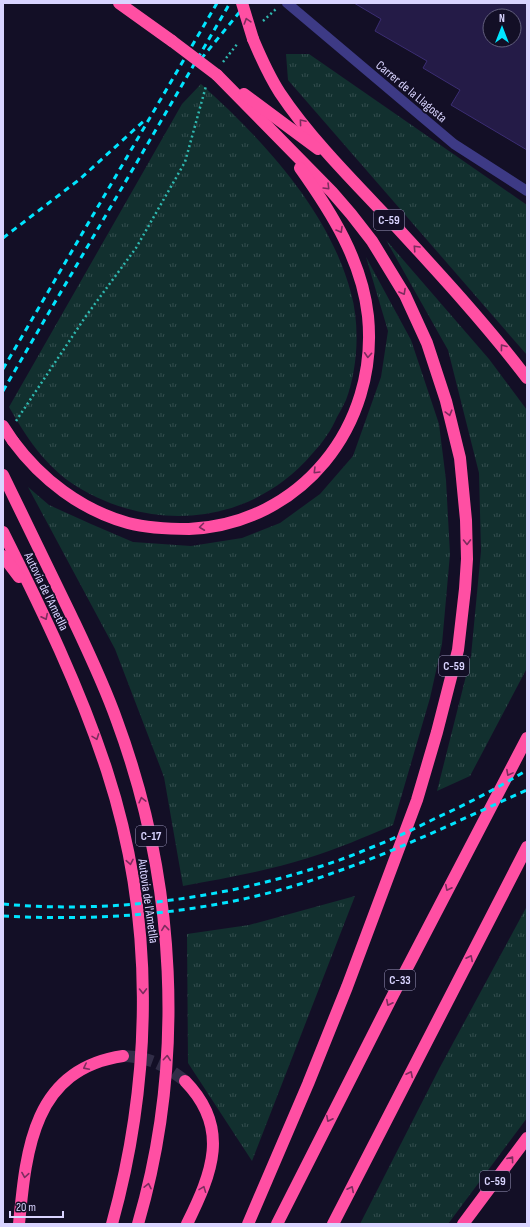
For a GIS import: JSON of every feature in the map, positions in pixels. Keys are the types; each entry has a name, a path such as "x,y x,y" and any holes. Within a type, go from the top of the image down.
{"highway":[{"name":"C-59","path":"119,3 172,41 219,70 285,124 336,163 447,282 496,338 527,378"},
{"path":"242,3 253,39 280,93 336,163"},
{"name":"C-59","path":"219,70 270,129 332,192 351,214 375,246 408,300 427,343 438,375 460,458 466,520 467,559 458,650 437,732 417,800 347,987 308,1084 248,1224"},
{"name":"C-59","path":"9,425 13,440 26,459 64,492 87,506 108,516 128,523 150,528 198,528 217,526 239,520 256,514 274,504 299,486 318,469 331,454 352,420 365,382 368,365 369,332 365,298 352,256 344,237 323,199 270,129"},
{"name":"C-17","path":"3,475 77,629 117,719 140,794 156,859 166,938 169,994 167,1053 162,1105 155,1151 138,1224"},
{"name":"Autovia de l'Ametlla","path":"3,532 58,645 88,715 108,772 118,807 136,895 143,968 144,1011 142,1046 134,1124 127,1163 112,1224"},
{"path":"3,556 37,601"},
{"name":"C-33","path":"277,1224 396,990 527,738"},
{"path":"333,1224 527,847"},
{"path":"20,1224 28,1155 33,1135 47,1103 57,1089 80,1070 93,1063 108,1058 123,1056"},
{"path":"185,1081 196,1092 204,1105 209,1118 212,1133 211,1161 208,1176 187,1224"},
{"name":"C-59","path":"463,1224 527,1138"}],"street":[{"name":"Carrer de la Llagosta","path":"287,3 454,144 527,191"}],"path":[{"path":"263,21 277,7"},
{"path":"219,70 240,41"},
{"path":"9,425 136,248 182,169 207,84"}],"green space":[{"path":"286,54 309,54 527,205 527,355 288,80"},
{"path":"201,84 248,129 270,153 291,178 327,233 341,262 354,305 357,332 355,361 346,400 324,440 288,478 260,496 231,508 200,515 169,516 137,511 106,501 76,486 46,461 22,429 9,407 182,104"},
{"path":"386,240 489,359 527,410 527,668 470,776 437,791 471,656 481,551 479,473 448,350"},
{"path":"366,257 411,340 439,424 446,480 450,554 442,644 430,698 393,825 340,847 293,863 183,886 164,777 115,649 28,487 49,505 133,542 191,546 242,538 280,523 320,494 353,456 381,377 388,331"},
{"path":"355,896 252,1161 188,1063 187,934 249,925"},
{"path":"527,906 527,1118 448,1224 360,1224 439,1069"}],"building":[{"path":"354,3 527,3 527,150 451,105 460,90 423,68 427,61 375,31 381,19"}],"tunnel":[{"path":"123,1056 149,1060 171,1070 185,1081"}],"railway":[{"path":"3,369 217,3"},
{"path":"3,391 230,3"},
{"path":"201,59 247,3"},
{"path":"3,238 80,179 146,119"},
{"path":"3,904 78,907 115,906 190,897 263,883 326,865 387,841 471,801 527,770"},
{"path":"3,916 86,917 169,912 210,906 250,897 290,887 355,865 527,790"}]}
